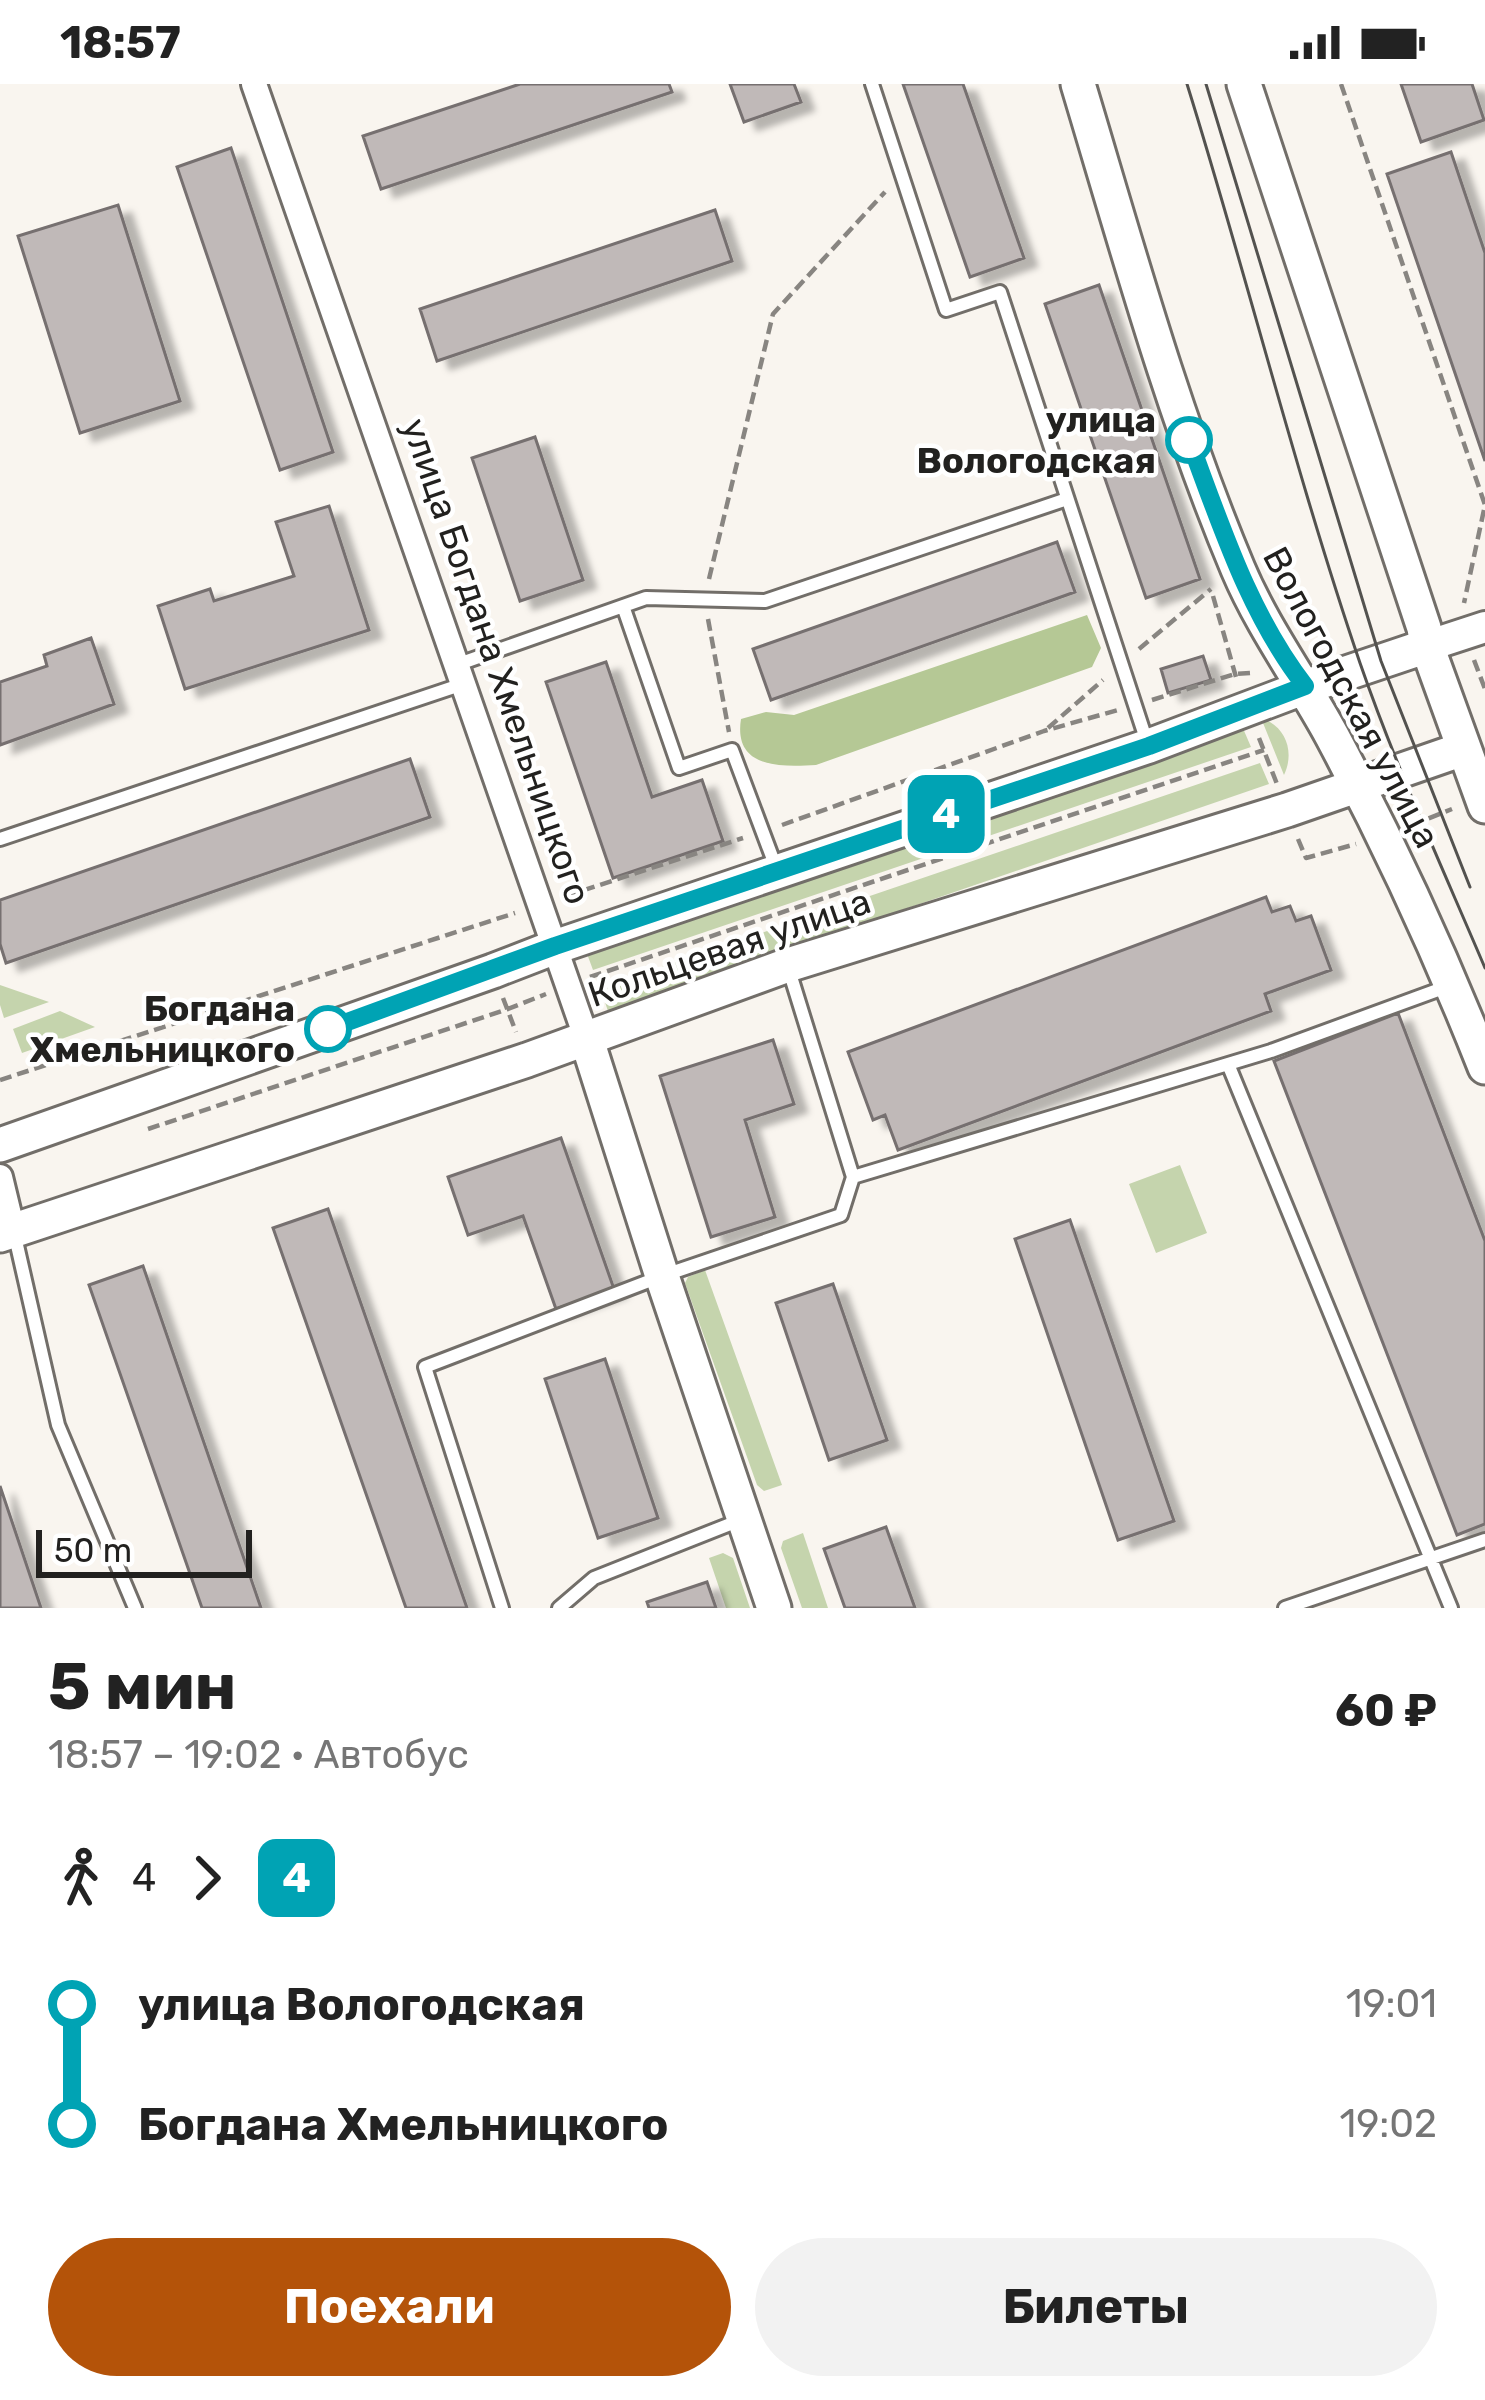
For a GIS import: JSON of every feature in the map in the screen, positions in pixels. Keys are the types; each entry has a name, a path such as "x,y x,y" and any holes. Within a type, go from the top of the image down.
{"main road":[{"name":"Вологодская улица","path":"1078,84 1172,397 1239,570 1267,630 1305,686 1385,836 1485,1066"},
{"name":"Вологодская улица","path":"1244,84 1427,646 1474,744 1485,806"},
{"name":"Кольцевая улица","path":"0,1144 555,946 1149,746 1305,686 1427,646"},
{"name":"Кольцевая улица","path":"7,1233 527,1060 788,965 1287,810 1474,744"},
{"name":"улица Богдана Хмельницкого","path":"586,1036 773,1608"}],"street":[{"name":"улица Богдана Хмельницкого","path":"254,84 586,1036"},
{"name":"Кольцевая улица","path":"1427,646 1473,621"},
{"path":"0,1177 7,1233"}],"lane":[{"path":"872,84 946,310 1000,292 1149,746"},
{"path":"0,839 460,674 646,598 765,601 1067,499"},
{"path":"622,606 679,768 732,750 777,871"},
{"path":"502,1608 425,1367 662,1276 841,1215 854,1177 788,965"},
{"path":"854,1177 1228,1064 1453,985"},
{"path":"1228,1064 1451,1608"},
{"path":"7,1233 58,1425 135,1608"},
{"path":"559,1608 594,1578 744,1519"},
{"path":"1285,1608 1485,1540"}],"path":[{"path":"1341,84 1485,505 1473,621"},
{"path":"732,750 704,599 773,314 902,174"},
{"path":"0,1080 762,832 1044,731 1234,674 1306,858"},
{"path":"150,1128 1264,750"},
{"path":"476,925 527,1060"}],"green space":[{"path":"1087,615 1101,648 1092,667 816,765 775,765 745,748 741,719 766,712 794,715"},
{"path":"1261,718 1277,727 1286,741 1289,758 1284,775"},
{"path":"1242,726 1251,747 593,970 586,951"},
{"path":"1260,763 1269,784 608,1011 600,988"},
{"path":"0,985 49,1002 4,1018"},
{"path":"60,1011 95,1027 22,1053 13,1029"},
{"path":"1180,1165 1207,1233 1156,1253 1129,1184"},
{"path":"705,1270 782,1485 764,1491 757,1485 685,1283"},
{"path":"803,1533 828,1608 802,1608 781,1548 783,1541"},
{"path":"723,1553 733,1558 750,1608 726,1608 709,1558"}],"building":[{"path":"520,84 669,84 672,92 381,189 363,136"},
{"path":"730,84 794,84 801,102 744,122"},
{"path":"903,84 963,84 1024,258 970,277"},
{"path":"1401,84 1472,84 1484,120 1421,142"},
{"path":"231,148 333,452 280,470 177,167"},
{"path":"1451,152 1485,253 1485,461 1387,174"},
{"path":"118,205 180,401 80,433 18,236"},
{"path":"715,210 732,261 437,361 420,309"},
{"path":"1099,285 1200,579 1146,598 1045,304"},
{"path":"535,437 583,580 520,601 472,458"},
{"path":"329,506 369,630 185,689 158,606 210,589 214,601 294,576 276,522"},
{"path":"1057,542 1075,592 771,700 753,649"},
{"path":"91,638 114,704 0,745 0,682 47,666 44,655"},
{"path":"1203,656 1211,680 1168,693 1161,669"},
{"path":"606,662 652,797 702,780 723,841 613,878 546,682"},
{"path":"410,759 430,817 6,963 0,944 0,900"},
{"path":"1266,897 1272,912 1290,906 1296,921 1311,916 1331,970 1265,994 1271,1011 898,1150 885,1115 873,1120 848,1052"},
{"path":"1398,1013 1485,1241 1485,1524 1457,1535 1274,1061"},
{"path":"773,1040 794,1104 745,1120 775,1217 711,1237 660,1076"},
{"path":"561,1138 614,1289 556,1309 523,1216 468,1235 448,1177"},
{"path":"328,1209 467,1608 406,1608 273,1228"},
{"path":"1070,1220 1174,1521 1118,1540 1015,1239"},
{"path":"143,1266 261,1608 202,1608 89,1285"},
{"path":"833,1284 887,1440 829,1460 776,1303"},
{"path":"605,1359 658,1518 598,1538 545,1379"},
{"path":"0,1486 41,1608 0,1608"},
{"path":"886,1527 915,1608 845,1608 824,1549"},
{"path":"707,1582 716,1608 649,1608 647,1602"}],"tram line":[{"path":"1187,84 1360,663 1485,968"},
{"path":"1206,84 1381,661 1470,887"}],"bus line":[{"name":"4","path":"328,1029 555,946 1149,746 1305,686 1267,630 1189,440"}],"place":[{"name":"улица Вологодская","path":"1189,440"},
{"name":"Богдана Хмельницкого","path":"328,1029"}]}
